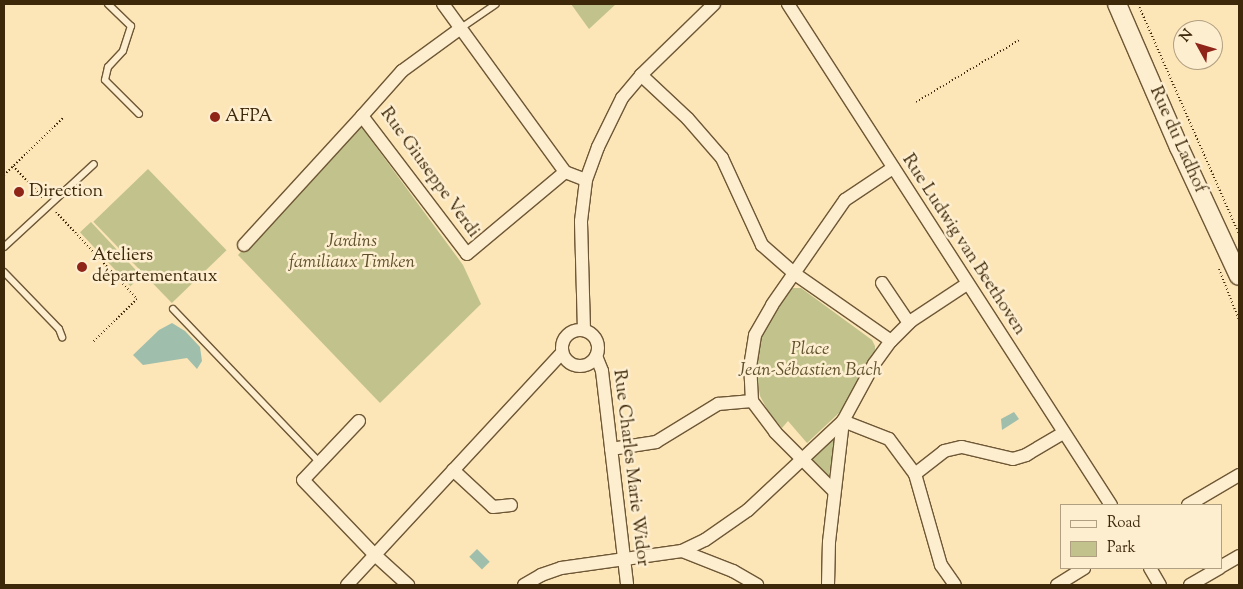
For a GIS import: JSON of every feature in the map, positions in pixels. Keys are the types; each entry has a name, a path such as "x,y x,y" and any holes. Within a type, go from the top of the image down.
{"main road":[{"name":"Rue du Ladhof","path":"1117,4 1179,147 1239,276"}],"street":[{"path":"443,4 565,172 586,180"},
{"path":"584,330 581,221 586,180 598,148 622,98 641,74 714,4"},
{"name":"Rue Ludwig van Beethoven","path":"788,4 1062,432 1110,504"},
{"name":"Rue Giuseppe Verdi","path":"461,28 402,71 362,116 467,254 565,172"},
{"path":"641,74 688,119 722,158 762,245 795,274 891,341"},
{"path":"244,244 362,116"},
{"path":"834,491 800,460 774,432 752,401 750,367 756,335 772,306 845,200 893,168"},
{"path":"882,283 908,323"},
{"path":"524,585 542,575 561,568 682,551 705,540 748,510 843,421 874,364 891,341 908,323 967,284"},
{"path":"584,330 592,334 596,339 598,345 596,356 587,364 574,365 566,360 562,353 562,345 565,338 571,333 584,330"},
{"path":"346,585 562,353"},
{"name":"Rue Charles Marie Widor","path":"596,356 602,371 627,585"},
{"path":"611,449 656,442 718,404 752,401"},
{"path":"359,421 303,480 374,555 408,585"},
{"path":"843,421 889,440 915,474 941,564 955,585"},
{"path":"828,585 834,491 843,421"},
{"path":"915,474 944,452 962,447 1013,458 1026,455 1062,432"},
{"path":"453,470 493,507 511,504"},
{"path":"1190,504 1239,475"},
{"path":"682,551 733,570 757,585"},
{"path":"1223,566 1239,556"},
{"path":"1057,585 1082,569"},
{"path":"1151,569 1160,585"},
{"path":"1190,585 1218,569"}],"lane":[{"path":"108,4 131,26 123,51 108,67 105,80 139,114"},
{"path":"461,28 496,4"},
{"path":"4,247 94,164"},
{"path":"4,272 59,330 62,337"},
{"path":"173,310 320,462"}],"path":[{"path":"1138,4 1239,234"},
{"path":"916,102 1019,40"},
{"path":"4,175 63,118"},
{"path":"13,166 138,299 93,342"}],"green space":[{"path":"571,4 616,4 589,29"},
{"name":"Jardins familiaux Timken","path":"360,125 463,265 481,304 380,403 238,255"},
{"path":"148,169 226,250 172,303 93,222"},
{"path":"91,222 141,276 130,286 80,232"},
{"name":"Place Jean-Sébastien Bach","path":"792,288 801,288 872,340 875,346 875,353 840,412 807,443 788,421 782,428 768,411 760,396 757,377 759,343 765,326"},
{"path":"826,440 835,440 829,476 808,457"}],"shaded area":[{"path":"172,323 185,331 200,347 202,361 197,369 187,358 143,365 133,355 159,330"},
{"path":"1014,412 1019,419 1002,430 1001,419"},
{"path":"477,549 490,562 482,570 469,557"}],"place":[{"name":"AFPA","path":"215,117"},
{"name":"Direction","path":"19,192"},
{"name":"Ateliers départementaux","path":"82,267"}]}
